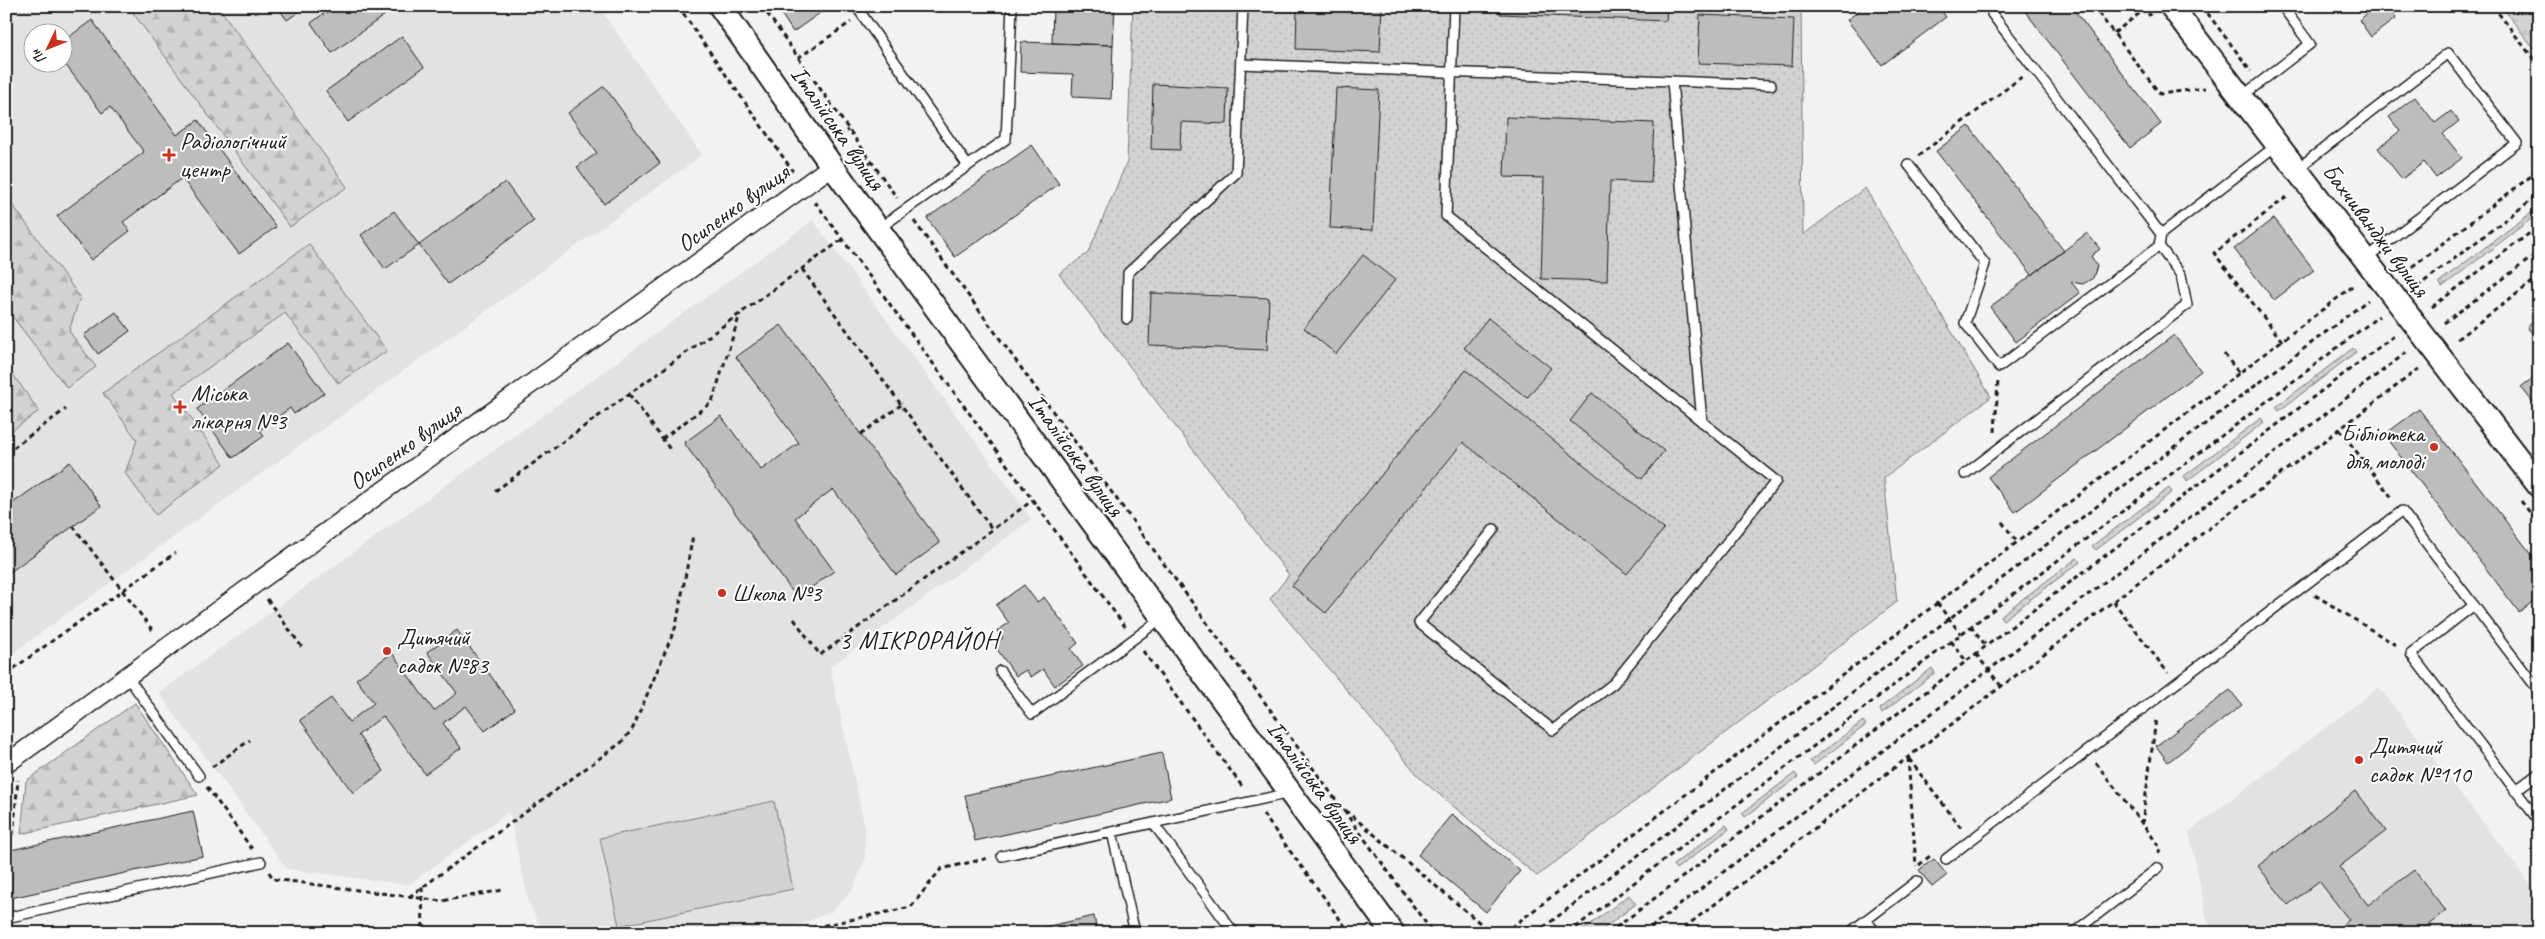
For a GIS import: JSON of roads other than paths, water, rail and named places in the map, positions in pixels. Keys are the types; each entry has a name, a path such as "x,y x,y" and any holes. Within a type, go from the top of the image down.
{"street":[{"name":"Італійська вулиця","path":"720,6 832,166 1393,933"},
{"name":"Бахчиванджи вулиця","path":"2171,6 2539,486"},
{"name":"Осипенко вулиця","path":"6,764 832,166"}],"lane":[{"path":"878,229 1006,139 1012,6"},
{"path":"1127,319 1128,273 1236,173 1243,6"},
{"path":"1454,6 1446,216 1776,481 1614,683 1552,730 1419,622 1494,529"},
{"path":"1993,6 1992,14 2161,234"},
{"path":"2240,97 2310,44 2282,6"},
{"path":"859,10 968,166"},
{"path":"2296,169 2448,53 2517,143 2365,259"},
{"path":"1240,64 1771,85"},
{"path":"1672,81 1702,422"},
{"path":"1908,164 1985,264 1965,323 1999,367 2158,246 2161,234 2278,145"},
{"path":"1965,474 2187,305 2181,275 2158,246"},
{"path":"1946,859 2402,511 2539,691"},
{"path":"2474,605 2411,654 2539,821"},
{"path":"1000,671 1032,714 1162,618"},
{"path":"127,676 199,776"},
{"path":"2515,790 2539,773"},
{"path":"1002,856 1290,793"},
{"path":"1153,823 1234,933"},
{"path":"1112,832 1135,933"},
{"path":"6,918 261,862"},
{"path":"2073,933 2158,868"},
{"path":"1849,933 1917,881"},
{"path":"1866,920 1876,933"}],"place":[{"name":"Радіологічний центр","path":"169,155"},
{"name":"Міська лікарня №3","path":"180,407"},
{"name":"Бібліотека для молоді","path":"2434,447"},
{"name":"Школа №3","path":"722,593"},
{"name":"Дитячий садок №83","path":"387,651"},
{"name":"Дитячий садок №110","path":"2359,760"}],"district":[{"name":"3 МІКРОРАЙОН","path":"919,641"}]}
